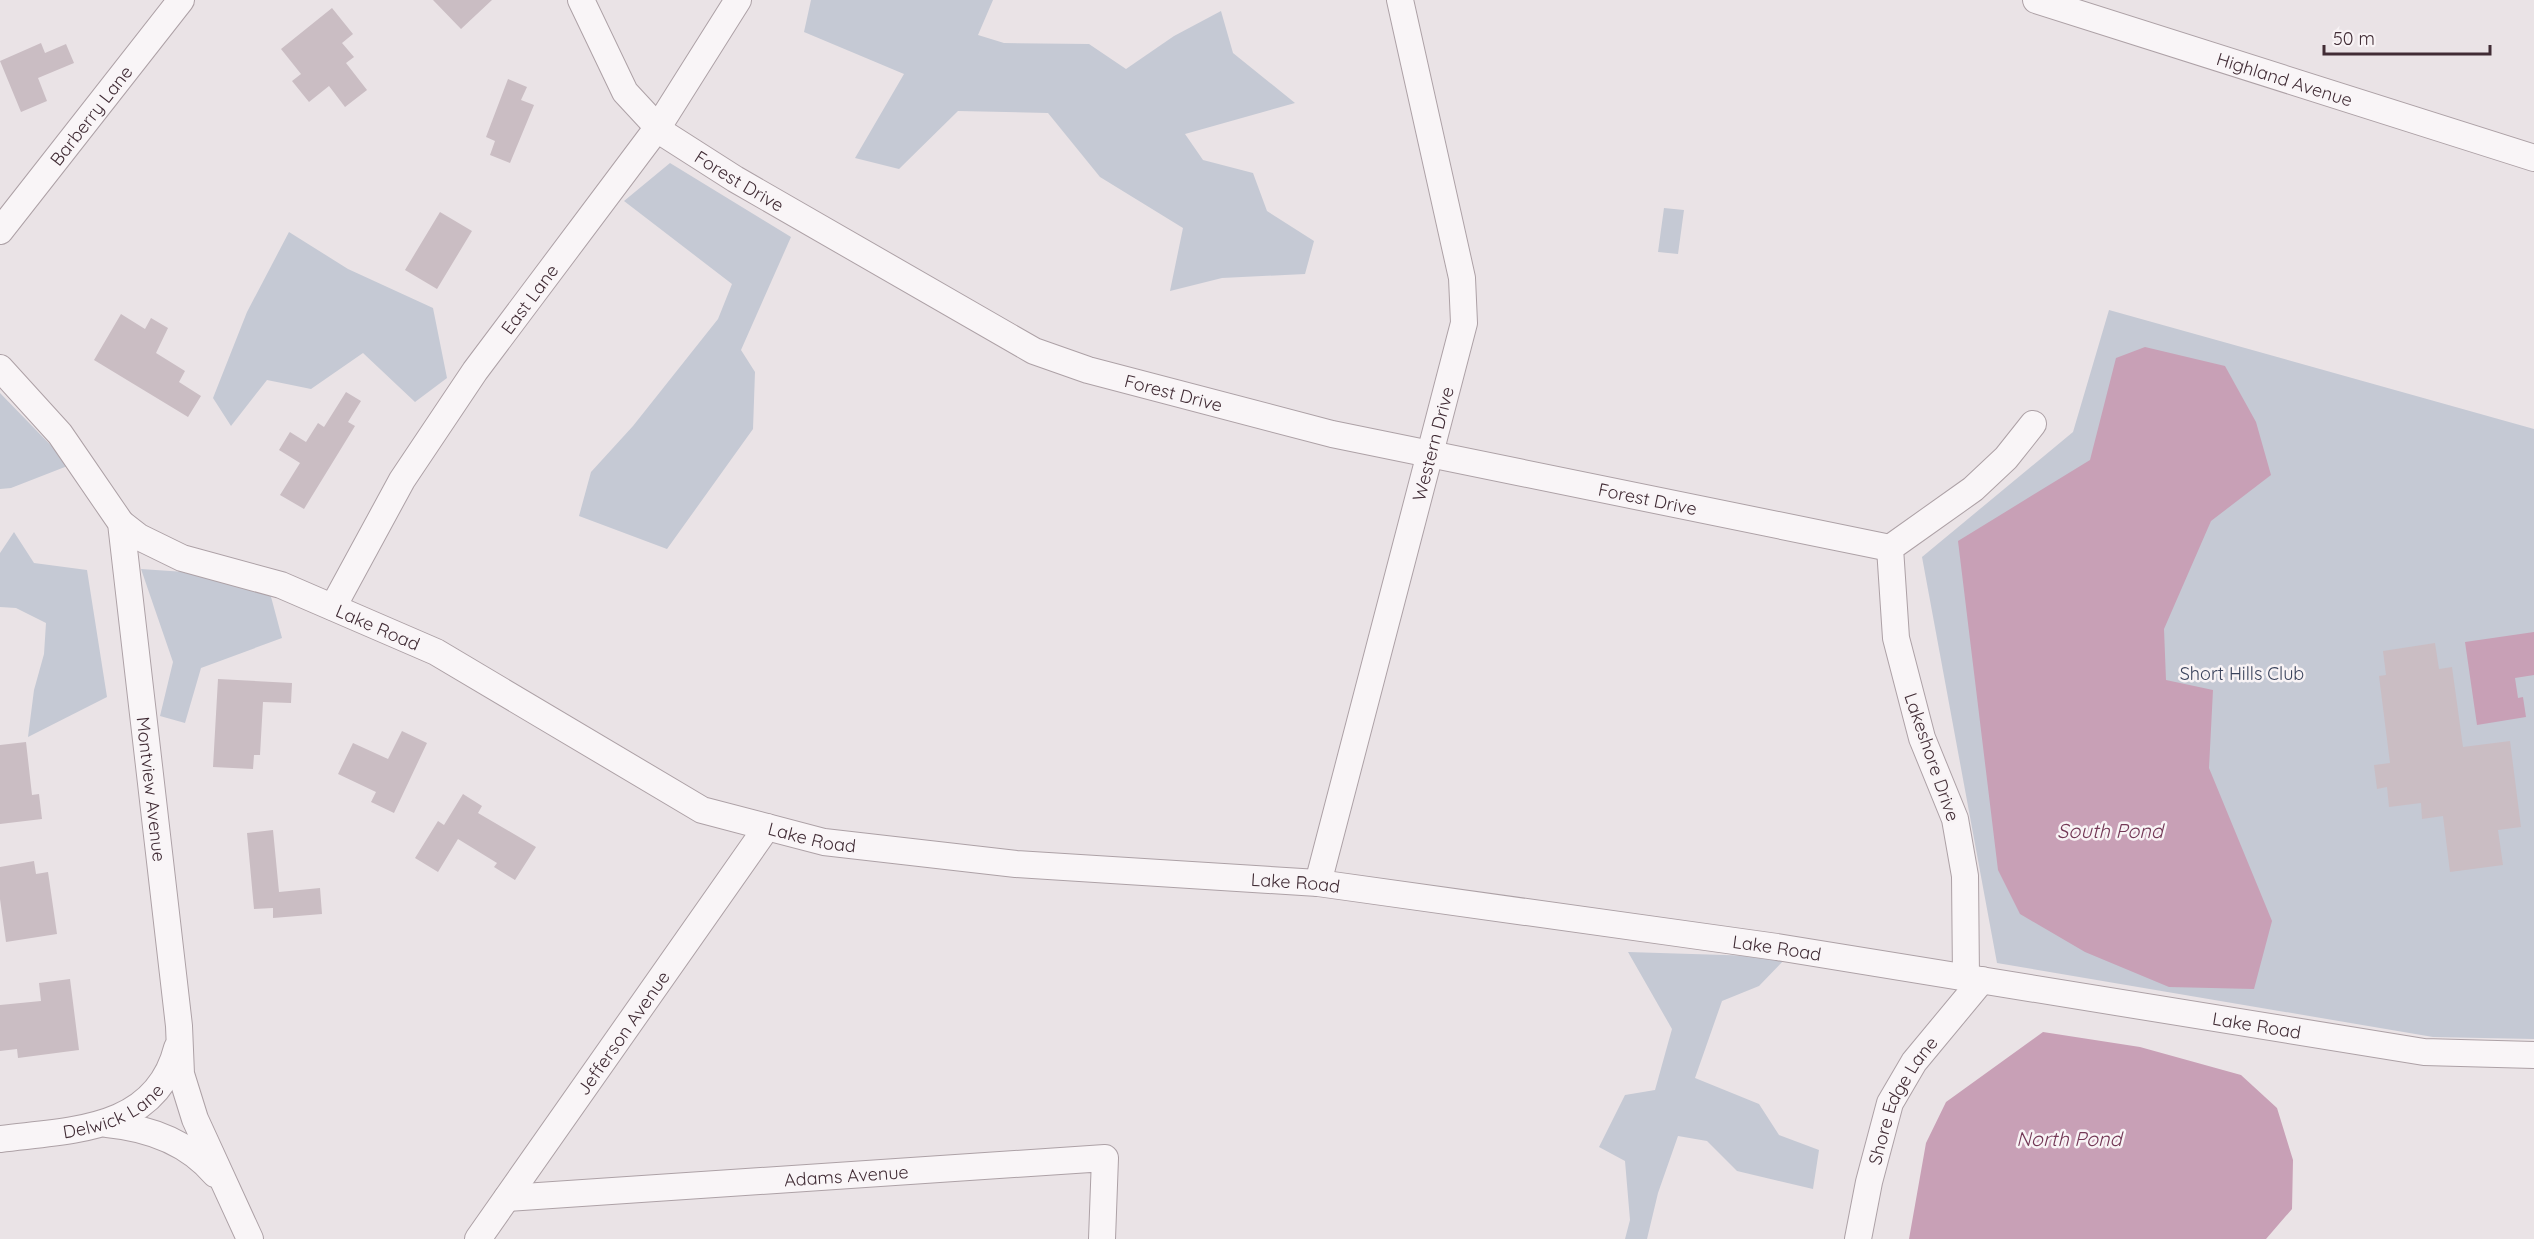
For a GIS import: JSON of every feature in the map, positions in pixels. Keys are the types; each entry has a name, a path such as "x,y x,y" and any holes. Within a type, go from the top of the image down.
{"street":[{"name":"Barberry Lane","path":"0,231 181,0"},
{"name":"Forest Drive","path":"581,0 625,92 658,128 735,179 1034,351 1088,370 1309,428 1430,456 1890,548"},
{"name":"East Lane","path":"333,607 402,480 475,371 658,128 738,0"},
{"name":"Western Drive","path":"1318,883 1464,323 1462,278 1400,0"},
{"name":"Highland Avenue","path":"2036,0 2534,158"},
{"name":"Montview Avenue","path":"0,368 60,434 121,523 179,1026 181,1074 195,1119 250,1239"},
{"path":"1890,548 1973,489 2006,458 2033,424"},
{"name":"Lake Road","path":"121,523 139,537 182,558 281,585 436,652 702,810 824,842 1016,864 1318,883 1777,947 2424,1052 2534,1055"},
{"name":"Lakeshore Drive","path":"1890,548 1896,638 1922,738 1955,819 1963,864 1974,979"},
{"name":"Jefferson Avenue","path":"478,1239 767,827"},
{"name":"Shore Edge Lane","path":"1858,1239 1869,1182 1890,1103 1914,1062 1974,979"},
{"name":"Delwick Lane","path":"0,1139 101,1124 137,1109 165,1081 173,1063 179,1026"},
{"path":"101,1124 132,1126 161,1135 188,1149 212,1169 224,1184"},
{"name":"Adams Avenue","path":"507,1198 1105,1158 1102,1239"}],"green space":[{"path":"811,0 993,0 978,35 1004,43 1089,44 1126,69 1174,36 1221,11 1233,53 1295,103 1185,134 1203,160 1253,173 1267,211 1314,241 1305,274 1222,278 1170,291 1183,228 1100,177 1048,113 958,111 899,169 855,158 904,74 804,32"},
{"path":"670,163 791,237 741,350 755,372 753,429 667,549 579,516 591,472 633,426 718,319 732,284 624,201"},
{"path":"1664,208 1684,210 1678,254 1658,252"},
{"path":"289,232 348,269 433,308 447,378 415,402 363,353 311,389 267,380 231,426 213,398 247,312"},
{"name":"Short Hills Club","path":"2109,310 2534,429 2534,1039 2433,1037 1997,963 1922,557 2073,432"},
{"path":"0,393 70,465 11,488 0,489"},
{"path":"14,532 34,563 87,570 107,697 28,737 34,690 44,654 46,623 16,608 0,607 0,553"},
{"path":"141,569 185,572 270,593 282,638 201,668 185,723 160,716 173,662"},
{"path":"1628,952 1787,957 1759,986 1722,1001 1695,1078 1759,1104 1779,1135 1819,1150 1813,1189 1737,1171 1707,1141 1678,1136 1658,1193 1647,1239 1625,1239 1630,1220 1625,1161 1599,1147 1625,1095 1655,1090 1672,1029"}],"water":[{"name":"South Pond","path":"2145,347 2225,366 2256,422 2271,475 2211,521 2164,629 2166,680 2213,690 2209,768 2272,921 2254,989 2169,987 2085,952 2020,914 1998,870 1958,541 2090,460 2116,358"},
{"path":"2534,632 2534,675 2515,678 2518,698 2523,697 2526,717 2477,725 2465,642"},
{"name":"North Pond","path":"2043,1032 2140,1047 2241,1075 2277,1108 2293,1160 2292,1209 2266,1239 1909,1239 1926,1143 1946,1102"}],"building":[{"path":"433,0 492,0 461,29"},
{"path":"332,8 353,34 342,43 354,57 346,63 367,90 345,107 329,86 309,102 292,81 301,74 281,49"},
{"path":"41,43 45,53 66,44 74,63 38,78 47,101 21,112 0,61"},
{"path":"508,79 527,87 521,100 534,105 510,163 490,155 495,141 486,137"},
{"path":"440,212 472,231 437,289 405,270"},
{"path":"121,314 145,329 151,318 168,328 156,353 185,371 179,382 201,396 188,417 94,360"},
{"path":"346,392 361,401 348,422 355,426 304,509 280,495 300,463 279,450 290,432 306,442 318,423 324,427"},
{"path":"2435,643 2439,669 2452,667 2463,747 2510,741 2521,827 2498,830 2503,865 2450,872 2443,816 2422,819 2421,803 2389,807 2387,787 2377,789 2374,765 2390,763 2379,676 2386,675 2383,651"},
{"path":"218,679 292,683 291,703 263,702 260,755 254,755 253,769 213,767"},
{"path":"402,731 427,743 394,813 371,802 376,792 338,774 353,743 388,759"},
{"path":"26,742 32,795 39,794 42,819 0,824 0,745"},
{"path":"463,794 482,806 478,813 536,847 515,880 494,867 497,863 458,839 438,872 415,858 438,821 444,825"},
{"path":"273,830 279,892 320,888 322,914 273,918 273,908 254,909 247,833"},
{"path":"34,861 36,874 48,872 57,934 6,942 0,899 0,867"},
{"path":"70,979 79,1050 18,1058 17,1049 0,1051 0,1005 41,1001 39,983"}]}
